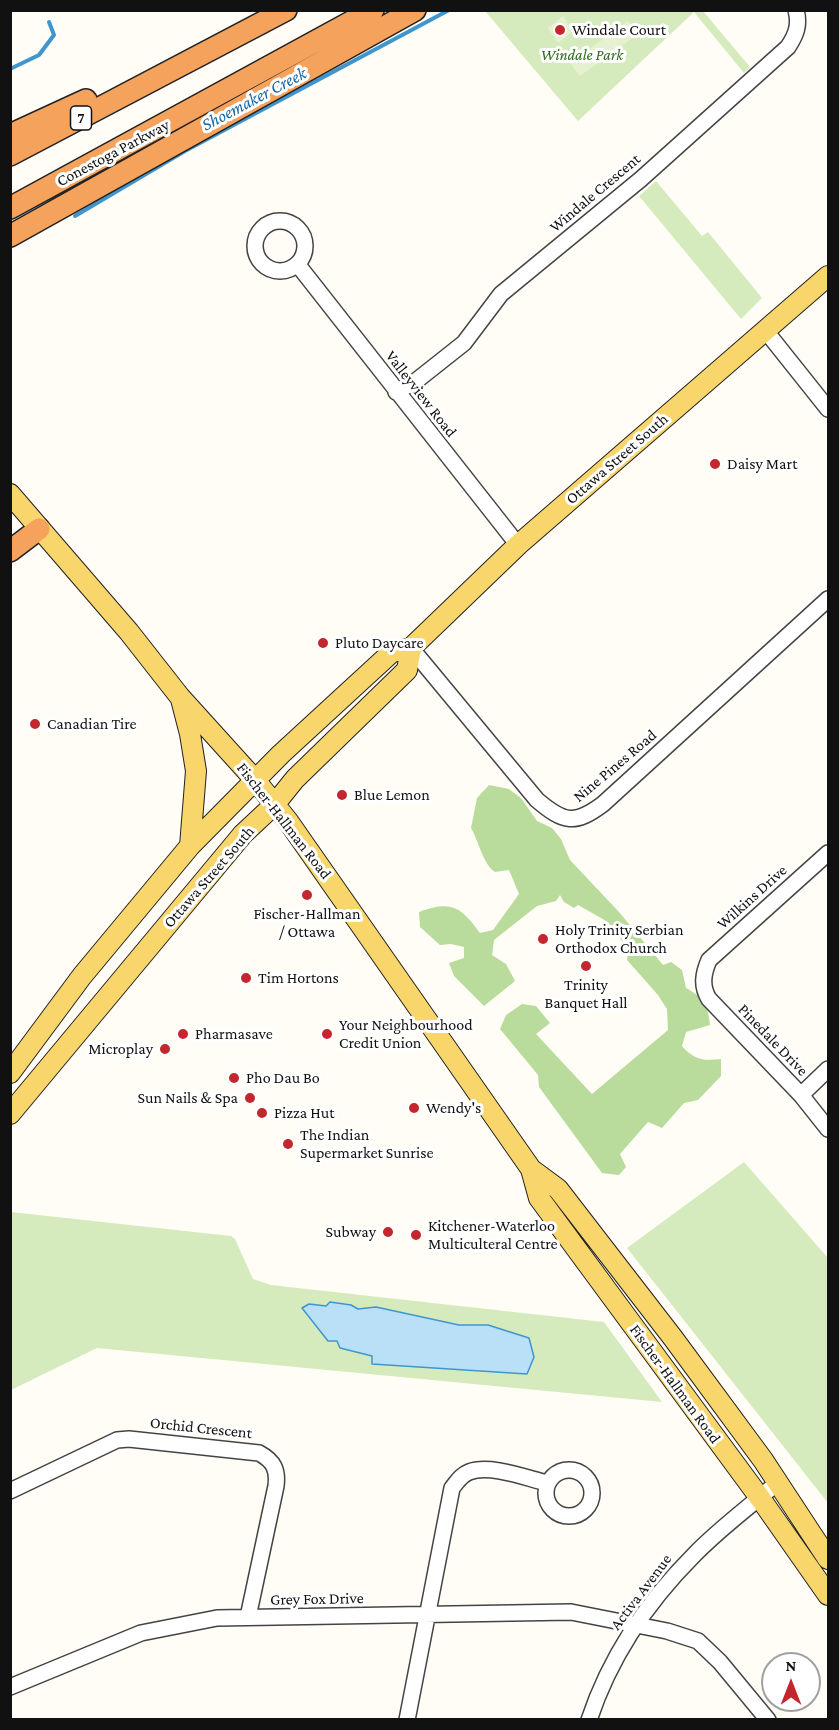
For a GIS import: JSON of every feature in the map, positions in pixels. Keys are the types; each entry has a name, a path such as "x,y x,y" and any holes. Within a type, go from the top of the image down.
{"highway":[{"name":"7","path":"10,155 286,10"},
{"name":"Conestoga Parkway","path":"10,208 373,10"},
{"path":"10,236 415,10"},
{"path":"10,135 109,89 152,80"},
{"path":"10,551 45,535"}],"main road":[{"name":"Ottawa Street South","path":"10,1073 82,976 190,846 281,754 392,652 411,648 518,544 828,276"},
{"name":"Fischer-Hallman Road","path":"10,494 129,632 180,697 256,781 288,821 531,1169 558,1190 680,1347 763,1461 828,1559"},
{"name":"Ottawa Street South","path":"10,1114 243,834 407,670 411,648"},
{"path":"180,697 190,734 196,771 190,846"},
{"name":"Fischer-Hallman Road","path":"531,1169 539,1198 760,1498 828,1595"}],"street":[{"name":"Windale Crescent","path":"396,392 416,381 464,343 501,294 641,179 788,47 798,29 796,10"},
{"name":"Valleyview Road","path":"298,265 518,544"},
{"path":"765,330 828,409"},
{"name":"Nine Pines Road","path":"411,648 537,800 550,811 564,818 577,819 588,815 603,804 828,599"},
{"name":"Wilkins Drive","path":"704,971 709,960 828,853"},
{"name":"Pinedale Drive","path":"704,971 704,991 709,999 801,1095 828,1129"},
{"path":"801,1095 828,1069"},
{"name":"Orchid Crescent","path":"10,1491 117,1440 129,1438 259,1453 275,1466 277,1475 248,1617"},
{"path":"407,1719 452,1488 467,1472 480,1470 505,1472 547,1483"},
{"name":"Activa Avenue","path":"589,1719 598,1693 635,1626 666,1584 695,1553 777,1483"},
{"name":"Grey Fox Drive","path":"10,1687 141,1633 217,1618 571,1612 667,1631 698,1641 720,1662 768,1719"}],"green space":[{"name":"Windale Park","path":"485,11 703,11 750,67 744,73 694,12 578,121"},
{"name":"Windale Court","path":"563,16 573,31 558,43 548,28"},
{"path":"628,21 638,34 580,76 570,63"},
{"path":"656,181 702,236 708,232 762,298 741,319 639,196"},
{"path":"489,785 509,789 521,798 537,821 552,828 561,839 570,860 619,912 663,965 671,962 682,970 686,988 701,999 708,1012 710,1025 686,1032 682,1046 700,1058 721,1059 721,1076 698,1100 684,1103 662,1128 648,1122 620,1154 626,1167 619,1175 602,1173 539,1087 538,1075 500,1029 506,1015 522,1004 536,1006 550,1023 536,1034 592,1094 668,1030 667,1009 658,995 627,960 628,949 608,922 578,905 574,908 564,902 560,895 556,901 537,906 494,940 492,955 506,964 515,981 484,1006 454,976 449,963 464,958 464,947 451,944 440,945 420,927 419,912 430,908 448,907 461,912 480,933 493,930 519,894 509,870 495,872 487,864 471,828 477,798"},
{"path":"744,1162 828,1258 828,1503 627,1248"},
{"path":"11,1212 231,1236 235,1239 253,1279 271,1285 604,1322 662,1402 97,1348 11,1390"}],"water":[{"path":"330,1302 351,1305 358,1309 376,1307 459,1325 488,1325 529,1338 534,1357 527,1374 372,1364 372,1356 340,1348 337,1341 328,1341 302,1308 309,1304 326,1306"}],"waterway":[{"name":"Shoemaker Creek","path":"75,216 185,151 449,10"},
{"path":"10,69 39,55 54,35 49,22"}],"place":[{"name":"Windale Court","path":"560,30"},
{"name":"Daisy Mart","path":"715,464"},
{"name":"Pluto Daycare","path":"323,643"},
{"name":"Canadian Tire","path":"35,724"},
{"name":"Blue Lemon","path":"342,795"},
{"name":"Fischer-Hallman / Ottawa","path":"307,895"},
{"name":"Holy Trinity Serbian Orthodox Church","path":"543,939"},
{"name":"Trinity Banquet Hall","path":"586,966"},
{"name":"Tim Hortons","path":"246,978"},
{"name":"Pharmasave","path":"183,1034"},
{"name":"Your Neighbourhood Credit Union","path":"327,1034"},
{"name":"Microplay","path":"165,1049"},
{"name":"Pho Dau Bo","path":"234,1078"},
{"name":"Sun Nails & Spa","path":"250,1098"},
{"name":"Wendy's","path":"414,1108"},
{"name":"Pizza Hut","path":"262,1113"},
{"name":"The Indian Supermarket Sunrise","path":"288,1144"},
{"name":"Subway","path":"388,1232"},
{"name":"Kitchener-Waterloo Multiculteral Centre","path":"416,1235"}]}
